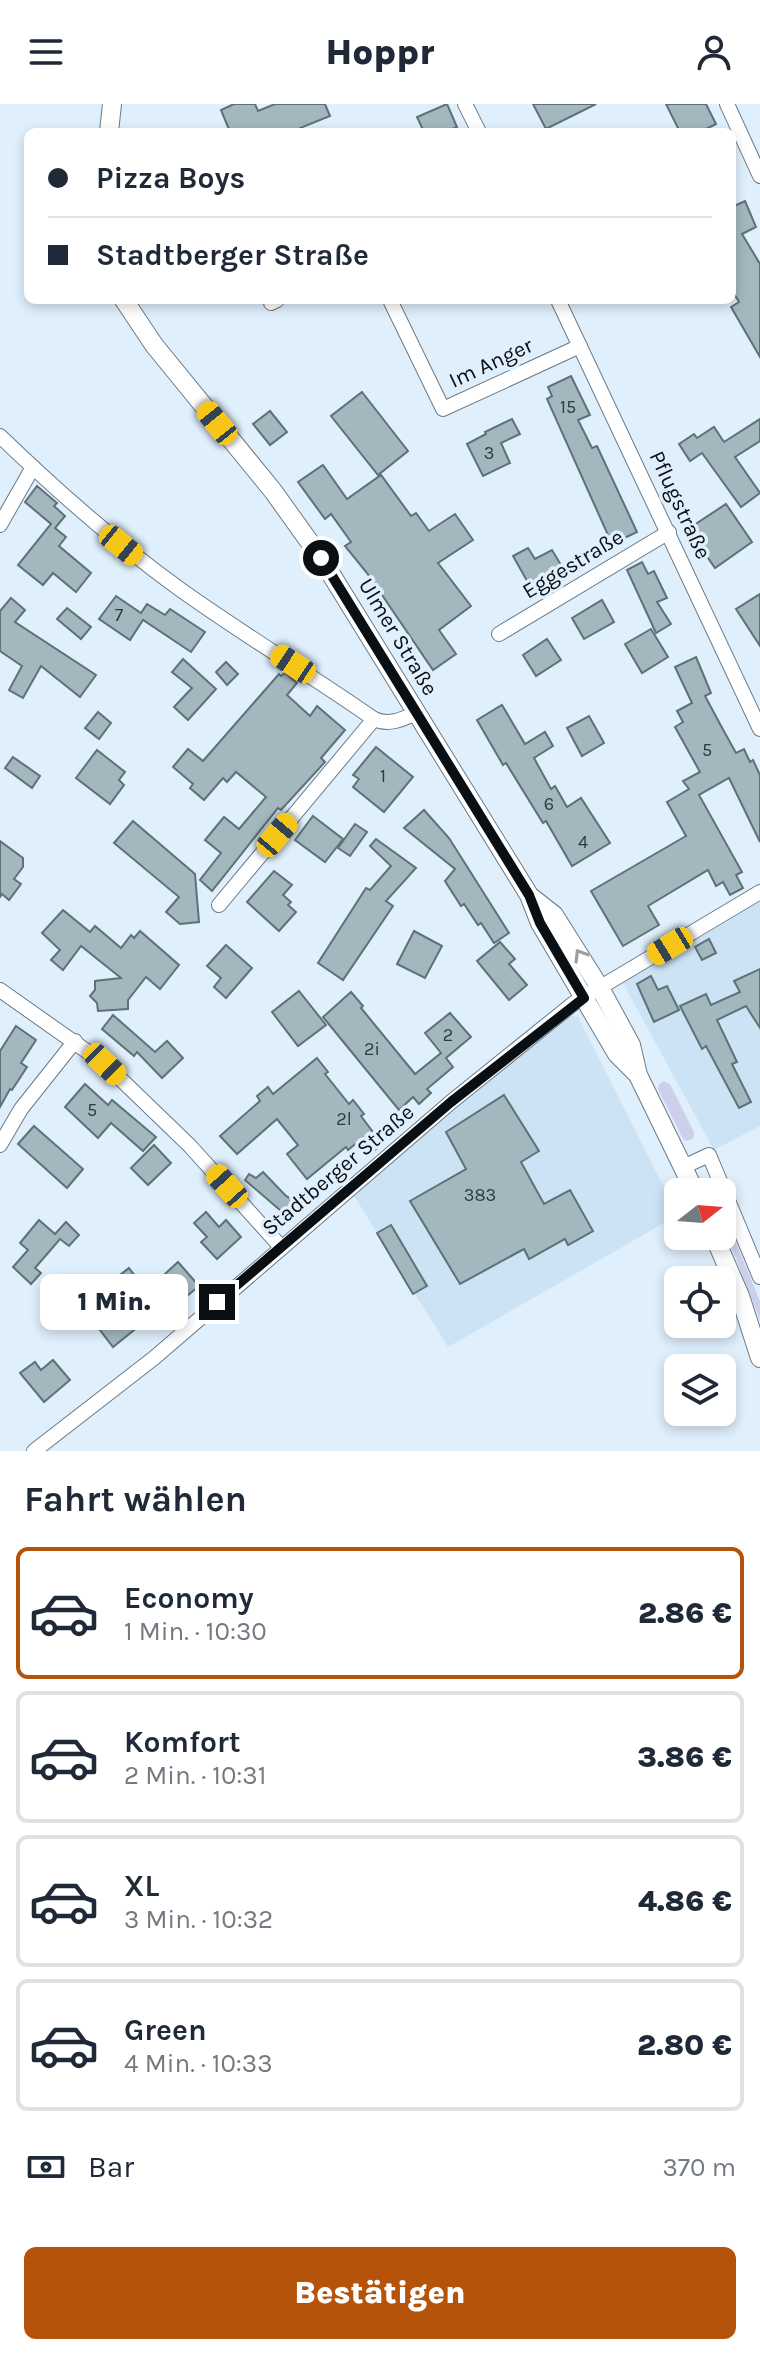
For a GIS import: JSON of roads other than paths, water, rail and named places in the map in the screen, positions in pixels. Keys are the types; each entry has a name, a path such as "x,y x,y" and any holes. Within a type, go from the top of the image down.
{"street":[{"path":"109,128 112,104"},
{"path":"465,104 477,128"},
{"path":"727,104 760,176"},
{"name":"Ulmer Straße","path":"127,304 154,345 304,533 348,599 529,895 540,923 592,993 617,1054 638,1075 688,1178"},
{"name":"Im Anger","path":"392,304 443,409 580,346"},
{"name":"Pflugstraße","path":"560,304 760,729"},
{"path":"0,436 121,545 183,592 379,722 394,722 416,713"},
{"path":"0,525 33,467"},
{"name":"Eggestraße","path":"499,634 669,532"},
{"path":"219,905 374,719"},
{"name":"Stadtberger Straße","path":"34,1451 154,1358 451,1102 592,993 760,892"},
{"path":"0,990 105,1064 172,1128 281,1247"},
{"path":"0,1145 21,1109 75,1041"},
{"path":"683,1167 709,1155 760,1277"},
{"path":"720,1250 740,1296 760,1358"}]}
